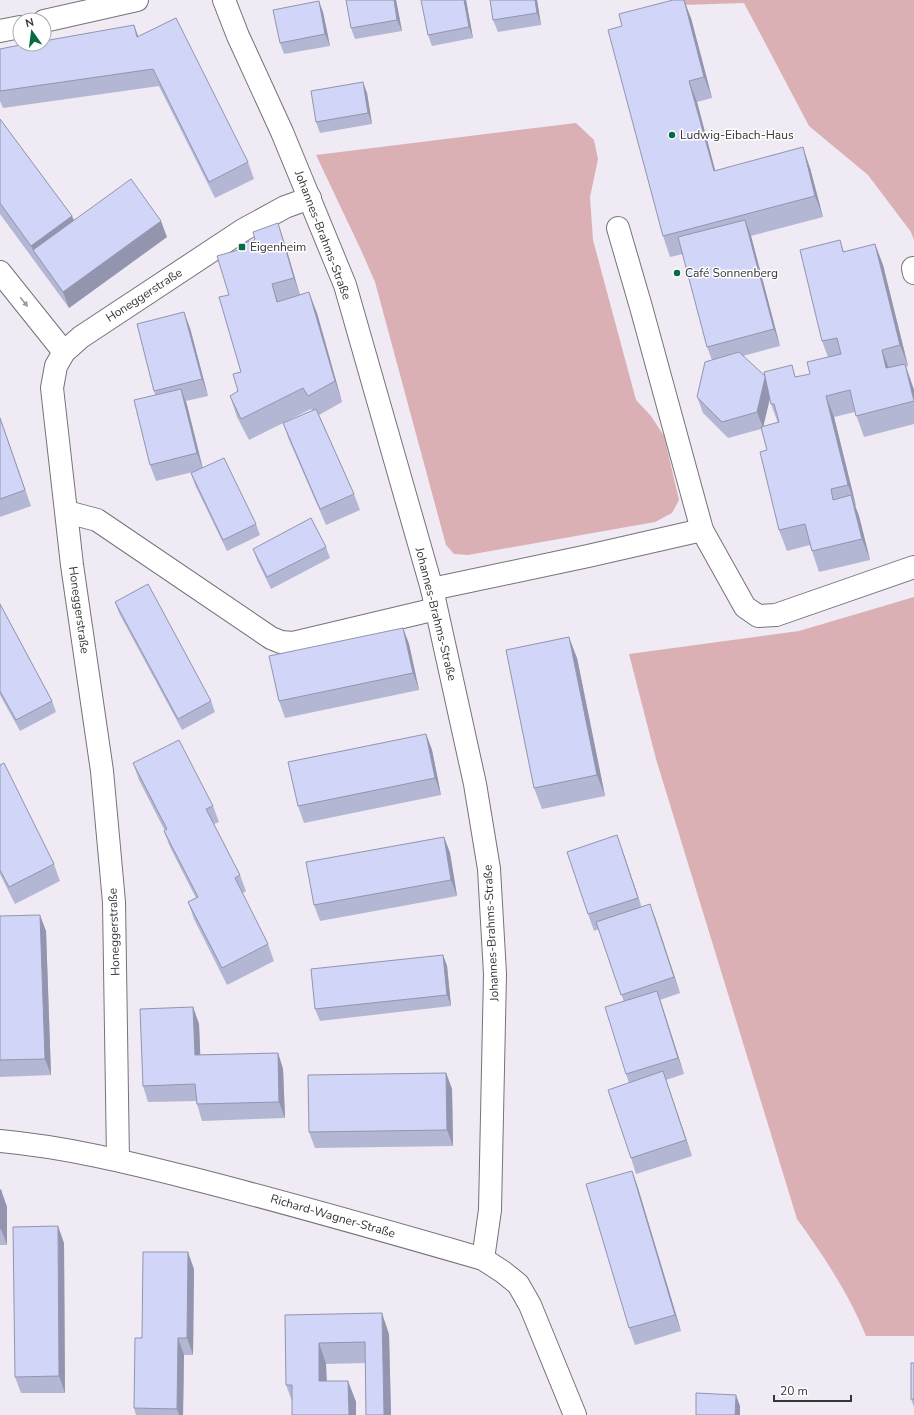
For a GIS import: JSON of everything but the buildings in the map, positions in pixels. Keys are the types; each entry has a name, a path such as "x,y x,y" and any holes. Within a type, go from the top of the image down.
{"street":[{"path":"52,19 137,0"},
{"name":"Johannes-Brahms-Straße","path":"224,0 238,36 282,132 345,285 434,599 475,784 489,869 494,990 490,1210 483,1259"},
{"path":"0,31 12,29"},
{"name":"Honeggerstraße","path":"118,1160 114,902 102,771 72,565 52,388 56,366 64,352 81,337 243,230 285,207 310,198"},
{"path":"618,228 702,530 745,607 758,616 776,615 914,567"},
{"path":"0,272 64,352"},
{"path":"67,512 97,520 271,638 281,642 293,643 434,599 580,558 702,530"},
{"name":"Richard-Wagner-Straße","path":"0,1140 33,1144 118,1160 266,1197 483,1259 518,1284 530,1305 575,1415"}],"shaded area":[{"path":"675,0 914,0 914,240 911,232 868,175 809,126 744,3 681,5"},
{"path":"576,123 594,140 598,159 590,197 593,240 636,400 651,416 664,436 679,500 672,513 655,522 468,555 454,554 446,545 375,282 316,155"},
{"path":"914,597 914,1336 866,1336 852,1305 835,1275 797,1219 656,759 629,654 799,631"}],"place":[{"name":"Ludwig-Eibach-Haus","path":"672,135"},
{"name":"Eigenheim","path":"242,247"},
{"name":"Café Sonnenberg","path":"677,273"}]}
